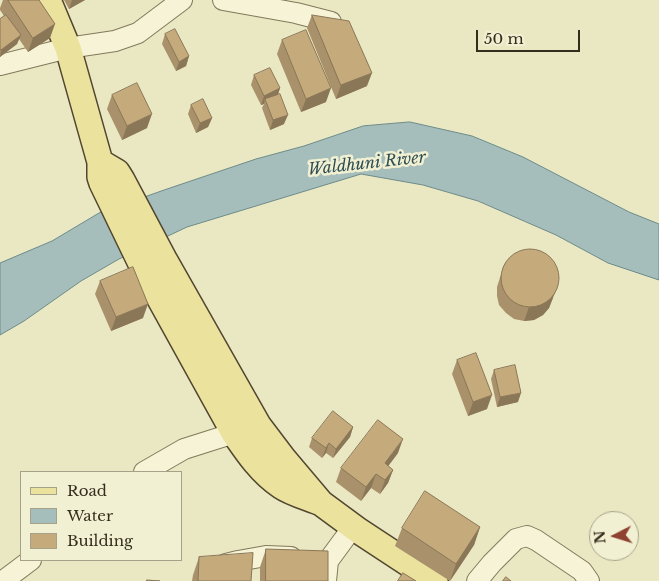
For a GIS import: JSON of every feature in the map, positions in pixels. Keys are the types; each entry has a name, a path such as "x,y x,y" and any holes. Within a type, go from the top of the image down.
{"main road":[{"path":"48,0 68,48 100,162 116,172 113,185 155,267 234,433 249,455 281,487 321,502"},
{"path":"155,267 258,426 321,502 435,581"}],"street":[{"path":"0,66 68,48 115,41 138,33 182,0"},
{"path":"223,0 296,13 331,22"},
{"path":"146,471 184,449 258,426"},
{"path":"205,570 266,556 305,557 327,571 353,526"},
{"path":"477,581 516,539 527,536 582,571 589,581"},
{"path":"3,581 30,561"}],"water":[{"name":"Waldhuni River","path":"410,122 472,136 523,157 629,212 659,224 659,280 608,263 556,235 478,201 423,185 361,174 187,227 119,259 81,281 24,321 0,335 0,263 52,241 99,213 167,189 363,126"}],"building":[{"path":"8,0 39,0 55,24 33,38"},
{"path":"6,15 21,35 1,50 0,19"},
{"path":"312,15 349,21 372,73 341,85"},
{"path":"175,29 189,56 179,62 165,34"},
{"path":"306,30 331,88 306,99 282,40"},
{"path":"270,68 280,88 264,96 254,75"},
{"path":"137,83 152,114 127,126 112,95"},
{"path":"280,94 288,115 273,120 265,99"},
{"path":"203,99 212,118 200,123 191,105"},
{"path":"530,249 541,251 554,262 559,278 557,289 546,302 530,307 519,305 506,294 501,278 503,267 514,254"},
{"path":"133,267 148,304 116,317 100,281"},
{"path":"476,353 492,395 473,402 457,360"},
{"path":"515,365 521,393 500,397 494,370"},
{"path":"333,411 353,427 336,449 329,443 326,448 312,438"},
{"path":"378,420 403,439 385,463 393,470 385,480 376,474 366,487 341,468"},
{"path":"425,491 480,527 456,564 402,528"},
{"path":"266,549 328,551 328,581 266,581"},
{"path":"253,553 251,581 198,581 199,557"},
{"path":"403,573 416,581 398,581"},
{"path":"506,577 511,581 503,581"}]}
